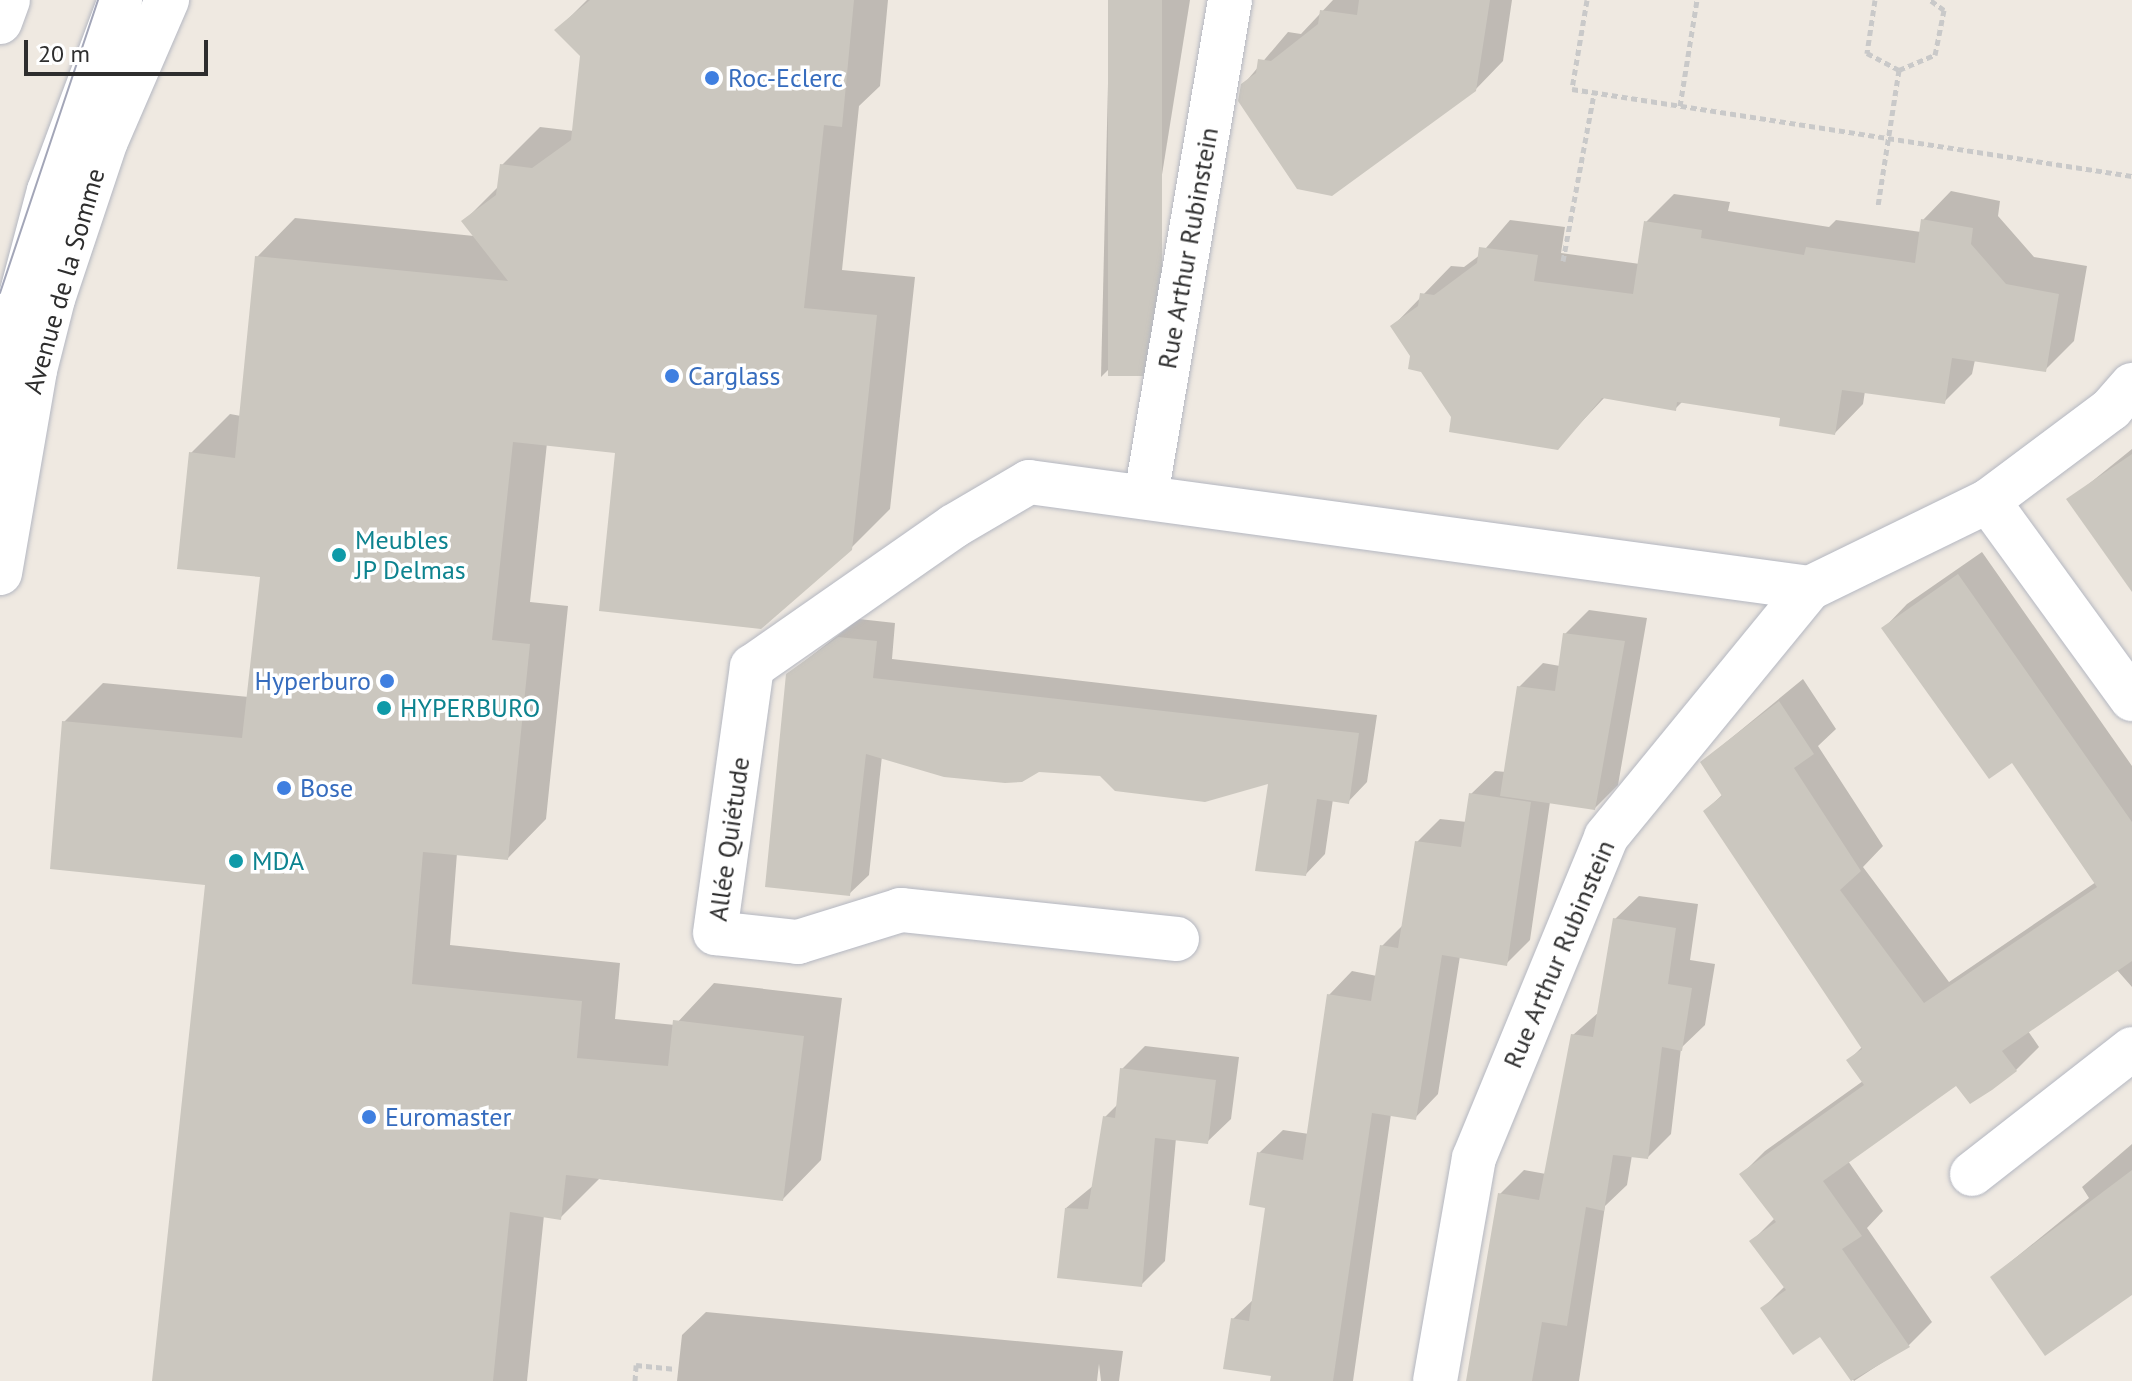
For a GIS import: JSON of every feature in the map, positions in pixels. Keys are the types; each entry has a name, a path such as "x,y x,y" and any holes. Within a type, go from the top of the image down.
{"street":[{"path":"0,22 8,0"},
{"path":"18,456 1,371 49,191 120,0"},
{"name":"Avenue de la Somme","path":"0,573 18,456 38,356 81,211 139,56 167,0"},
{"name":"Rue Arthur Rubinstein","path":"1146,496 1230,0"},
{"name":"Rue Arthur Rubinstein","path":"1435,1381 1474,1158 1606,837 1810,588 1988,501 2111,409 2132,385"},
{"name":"Allée Quiétude","path":"1146,496 1029,482 954,526 752,667 715,933 798,942 901,910 1177,939"},
{"path":"1146,496 1810,588"},
{"path":"1988,501 2132,699"},
{"path":"1972,1174 2132,1049"}],"path":[{"path":"1587,0 1572,89 2132,176"},
{"path":"1680,106 1697,0"},
{"path":"1875,0 1867,53 1899,70"},
{"path":"1899,70 1935,55 1944,10 1930,0"},
{"path":"1878,205 1899,70"},
{"path":"1563,261 1594,93"},
{"path":"635,1381 636,1365 676,1369"}],"building":[{"path":"590,0 854,0 842,127 824,125 804,308 877,315 852,550 761,629 599,611 615,453 513,442 492,640 530,644 508,860 423,852 412,984 582,1001 577,1058 668,1066 673,1020 804,1036 783,1201 566,1175 561,1220 510,1212 493,1381 152,1381 205,885 50,869 62,721 242,738 260,577 177,569 189,452 235,458 255,256 508,281 461,221 496,195 500,164 532,168 571,140 580,56 554,30"},
{"path":"1108,0 1162,0 1162,376 1108,376"},
{"path":"1359,0 1490,0 1476,91 1332,196 1297,189 1238,101 1241,84 1256,73 1258,59 1271,61 1318,24 1320,10 1357,15"},
{"path":"1921,219 1973,228 1971,244 2006,284 2059,294 2046,372 1952,358 1945,404 1842,390 1835,435 1779,426 1780,418 1677,402 1676,411 1602,398 1558,450 1449,432 1451,417 1421,372 1408,369 1410,356 1390,326 1418,306 1420,293 1434,295 1477,263 1479,247 1538,255 1534,281 1633,294 1644,221 1702,230 1701,238 1804,255 1806,247 1915,263"},
{"path":"2132,454 2132,592 2066,499"},
{"path":"1958,574 2132,822 2132,961 2002,1051 2017,1071 1992,1090 1970,1104 1956,1086 1823,1181 1862,1236 1842,1249 1910,1347 1851,1381 1820,1337 1793,1355 1760,1308 1786,1290 1749,1241 1776,1222 1739,1174 1864,1085 1846,1060 1862,1049 1703,811 1722,796 1700,762 1779,701 1814,754 1794,768 1861,871 1840,890 1924,1003 2097,887 2012,763 1989,779 1881,628"},
{"path":"1563,633 1625,641 1595,810 1500,796 1517,686 1555,691"},
{"path":"838,637 877,641 873,678 1359,733 1349,804 1317,799 1306,876 1255,871 1268,784 1205,802 1115,791 1100,776 1039,772 1022,782 1005,783 944,777 866,754 850,896 765,887 786,674"},
{"path":"1469,793 1531,802 1507,966 1442,955 1416,1120 1372,1113 1333,1381 1270,1381 1271,1376 1223,1369 1231,1318 1249,1321 1265,1208 1249,1205 1257,1152 1303,1160 1327,994 1371,1001 1380,945 1398,948 1415,841 1461,847"},
{"path":"1613,918 1676,928 1668,984 1692,988 1682,1051 1662,1047 1648,1159 1613,1155 1604,1211 1586,1207 1567,1326 1542,1322 1532,1381 1466,1381 1498,1193 1539,1200 1571,1034 1593,1037"},
{"path":"1120,1068 1216,1080 1208,1144 1155,1138 1142,1287 1057,1278 1065,1208 1088,1209 1103,1116 1115,1118"},
{"path":"2132,1170 2132,1295 2045,1356 1990,1277"}],"tram line":[{"path":"0,293 98,0"}],"place":[{"name":"Roc-Eclerc","path":"712,78"},
{"name":"Carglass","path":"672,376"},
{"name":"Meubles JP Delmas","path":"339,555"},
{"name":"Hyperburo","path":"387,681"},
{"name":"HYPERBURO","path":"384,708"},
{"name":"Bose","path":"284,788"},
{"name":"MDA","path":"236,861"},
{"name":"Euromaster","path":"369,1117"}]}
